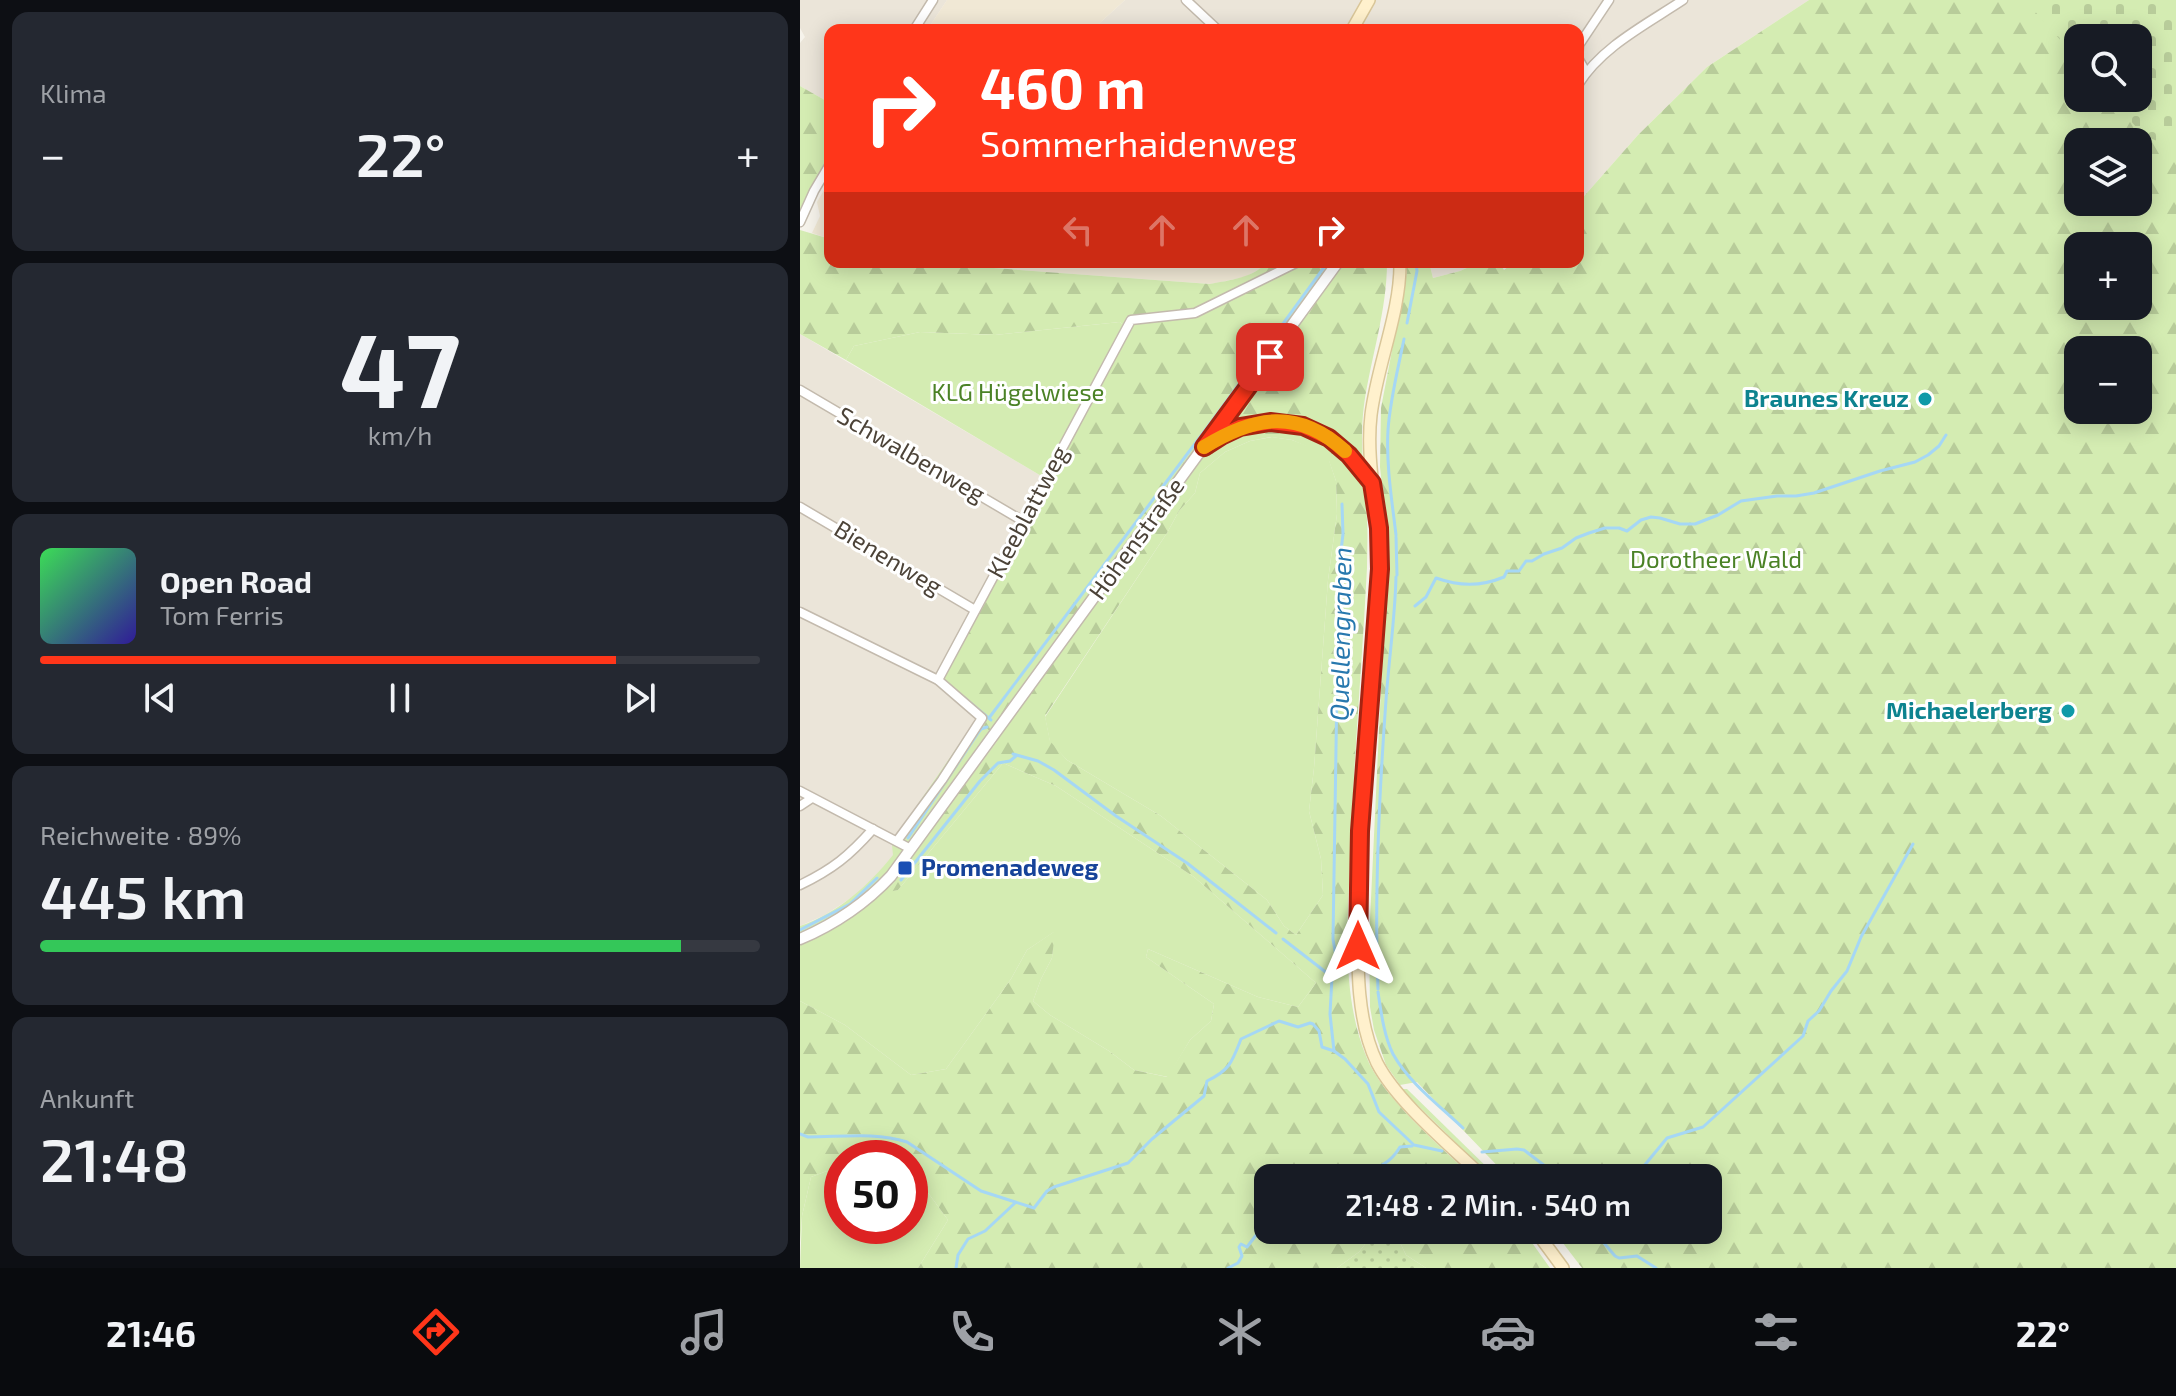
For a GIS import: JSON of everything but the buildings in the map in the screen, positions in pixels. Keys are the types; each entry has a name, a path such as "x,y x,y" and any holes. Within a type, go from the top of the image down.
{"main road":[{"path":"1355,24 1369,0"},
{"path":"1400,268 1398,290 1371,414 1369,444 1379,528 1380,569 1360,831 1360,988 1368,1039 1382,1071 1410,1106 1469,1164"},
{"path":"1545,1244 1563,1268"}],"street":[{"path":"918,24 933,0"},
{"path":"1186,0 1212,24"},
{"path":"1584,38 1609,0"},
{"path":"1584,75 1620,42 1683,0"},
{"path":"1584,68 1586,72"},
{"path":"800,222 824,174"},
{"name":"Kleeblattweg","path":"938,680 1131,320 1195,313 1286,268"},
{"path":"1204,447 1334,268"},
{"name":"Schwalbenweg","path":"800,390 1023,521"},
{"name":"Höhenstraße","path":"800,939 837,921 886,881 1204,447 1250,424 1292,423 1329,438 1349,455 1372,483"},
{"name":"Bienenweg","path":"800,507 975,610"},
{"path":"800,612 938,680 982,718 897,841"},
{"path":"800,791 911,849"},
{"path":"800,806 812,798"},
{"path":"800,885 840,862 873,829"}],"shaded area":[{"path":"800,0 947,0 931,24 824,24 824,100 800,86 800,43 805,37 800,28"},
{"path":"947,0 1125,0 1099,24 931,24"},
{"path":"1125,0 1809,0 1707,67 1638,135 1584,196 1584,24 1099,24"},
{"path":"824,190 824,237 812,233 820,216 817,202"},
{"path":"993,268 1262,268 1245,277 1211,284"},
{"path":"1430,268 1467,268 1460,271 1433,278"},
{"path":"800,334 1043,477 973,724 900,830 894,855 857,894 825,915 800,926"}],"green space":[{"name":"Dorotheer Wald","path":"1809,0 2176,0 2176,1268 1582,1268 1564,1244 1722,1244 1722,1164 1496,1164 1417,1082 1400,1085 1386,1065 1370,1007 1369,941 1388,540 1380,467 1381,408 1407,268 1430,268 1433,278 1467,268 1584,268 1584,196 1638,135 1707,67"},
{"path":"2025,0 2176,0 2176,149 2152,139 2152,128 2137,128 2123,112 2152,112 2152,24 2064,24 2064,44"},
{"path":"800,86 824,100 824,167 800,210"},
{"path":"800,230 824,237 824,268 993,268 1210,284 1233,280 1259,268 1387,268 1363,419 1367,568 1347,936 1350,986 1358,1033 1374,1072 1398,1104 1459,1164 1254,1164 1254,1244 1365,1244 1337,1268 918,1268 948,1220 928,1193 928,1140 824,1140 824,1172 811,1177 802,1216 800,1243 800,1001 845,1025 911,1075 946,1069 1011,979 1027,950 1055,931 1052,958 1033,1001 1134,1070 1167,1077 1190,1040 1211,1021 1214,1004 1146,957 1148,949 1258,997 1298,1007 1316,983 1194,877 1056,786 1003,763 898,890 888,892 998,740 933,681 1124,326 1120,322 995,335 920,332 854,346 846,360 800,334","holes":["1271,437 1292,440 1313,449 1329,461 1336,481 1337,514 1328,580 1309,811 1321,859 1323,895 1296,935 1284,926 1267,900 1161,816 1067,760 1050,741 1045,716 1179,511 1195,493 1200,473 1225,452 1250,441"]},
{"name":"KLG Hügelwiese","path":"1120,322 1124,326 1043,477 846,360 854,346 920,332 995,335"},
{"path":"1272,437 1313,448 1329,460 1336,481 1337,514 1328,580 1309,811 1321,859 1323,895 1296,935 1284,926 1267,900 1161,816 1067,760 1050,742 1045,717 1179,511 1195,493 1200,473 1225,452 1250,441"},
{"path":"976,717 998,740 889,891 898,890 1003,763 1056,786 1194,877 1316,983 1298,1007 1258,997 1148,949 1146,957 1214,1004 1211,1021 1190,1040 1168,1077 1134,1070 1033,1001 1052,958 1054,932 1027,950 1011,979 946,1069 911,1075 845,1025 800,1001 800,926 827,914 851,897 893,855 892,845 900,830"},
{"path":"1401,1089 1407,1089 1484,1164 1478,1164"},
{"path":"824,1172 824,1244 928,1244 928,1193 948,1220 918,1268 800,1268 802,1216 811,1177"},
{"path":"1365,1244 1401,1244 1406,1255 1426,1268 1337,1268"},
{"path":"1401,1244 1533,1244 1550,1268 1426,1268 1406,1255"}],"waterway":[{"path":"989,718 1324,268"},
{"path":"1407,323 1417,268"},
{"path":"1396,535 1388,430 1404,339"},
{"path":"1415,606 1426,597 1436,578 1453,583 1478,584 1504,577 1507,571 1519,571 1526,561 1605,528 1627,531 1641,520 1651,517 1695,524 1741,501 1814,493 1915,462 1939,446 1946,435"},
{"name":"Quellengraben","path":"1334,1051 1330,1014 1336,957 1333,939 1342,504"},
{"path":"1396,537 1397,575"},
{"path":"1378,989 1379,808 1396,577"},
{"path":"962,696 991,720"},
{"path":"908,838 978,733 987,727"},
{"path":"1013,754 1038,761 1054,770 1187,863 1276,933"},
{"path":"901,880 980,781 998,763 1010,761 1016,756"},
{"path":"1646,1164 1667,1138 1703,1127 1803,1036 1808,1021 1819,1011 1847,971 1861,937 1913,844"},
{"path":"800,930 850,904 877,878"},
{"path":"1283,939 1332,977"},
{"path":"1378,992 1385,1032 1393,1054 1416,1084 1463,1128"},
{"path":"800,1134 808,1137 871,1136 907,1142 981,1191 1034,1208 1054,1187 1128,1163 1204,1096 1207,1081 1229,1064 1241,1039 1279,1021 1298,1027 1313,1024 1319,1031 1322,1047 1345,1059 1368,1084 1379,1112 1414,1145 1442,1151"},
{"path":"1383,1164 1400,1147 1412,1146"},
{"path":"1482,1152 1524,1150 1542,1164"},
{"path":"956,1268 958,1255 968,1239 985,1231 1015,1203"},
{"path":"1228,1268 1238,1263 1242,1256 1241,1244 1247,1247 1254,1238"},
{"path":"1605,1244 1619,1258 1637,1256 1656,1268"}],"slow traffic":[{"path":"1204,447 1240,427 1270,422 1292,423 1314,430 1345,451"}],"place":[{"name":"Braunes Kreuz","path":"1925,399"},
{"name":"Michaelerberg","path":"2068,711"},
{"name":"Promenadeweg","path":"905,868"}],"route":[{"path":"1270,357 1204,447 1250,424 1292,423 1329,438 1372,483 1380,569 1360,831 1358,946"}]}
